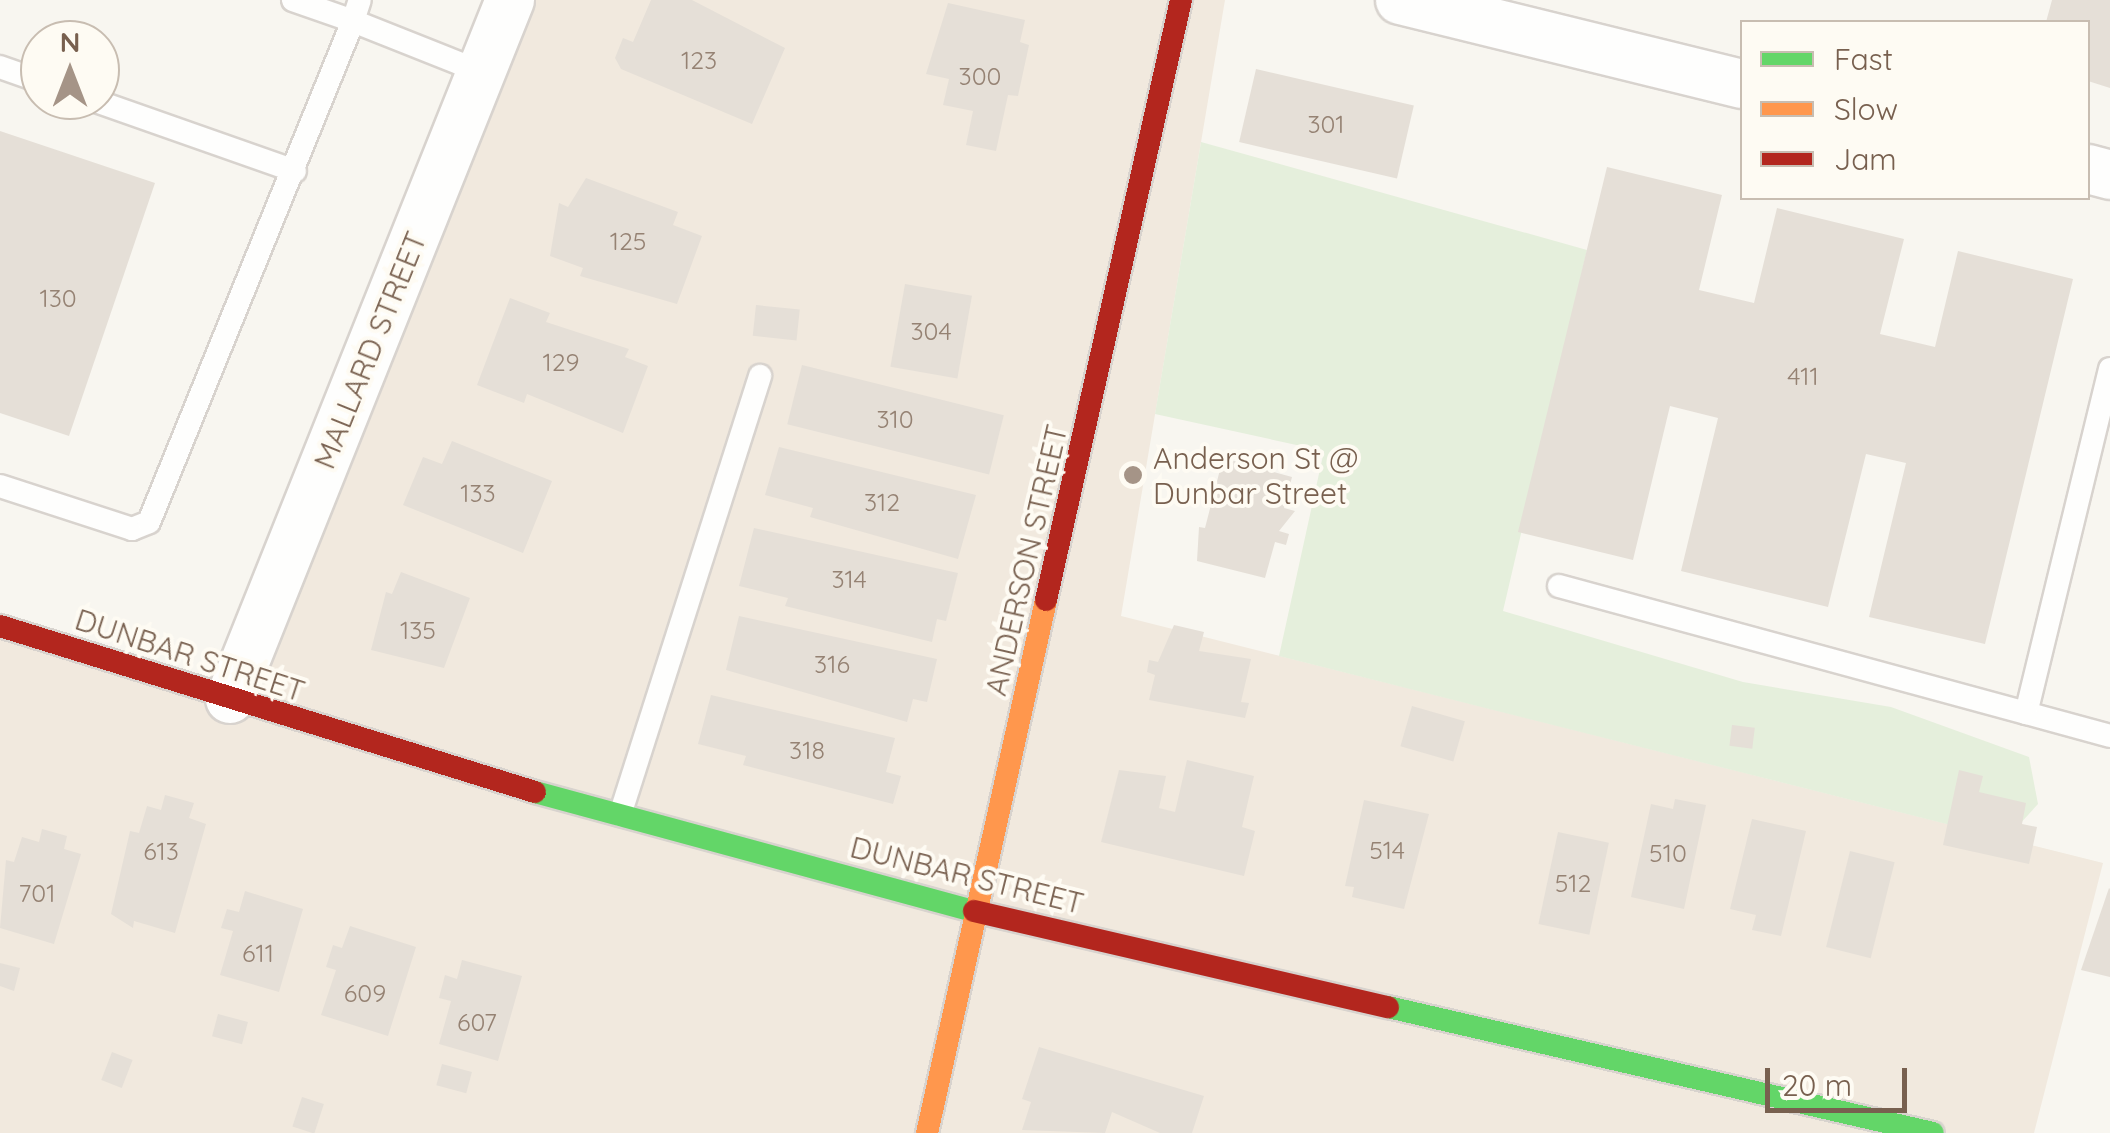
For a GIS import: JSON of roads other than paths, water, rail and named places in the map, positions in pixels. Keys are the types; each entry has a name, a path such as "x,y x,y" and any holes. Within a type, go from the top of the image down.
{"street":[{"name":"MALLARD STREET","path":"230,700 510,0"},
{"name":"ANDERSON STREET","path":"927,1133 1181,0"},
{"path":"1400,0 1740,84"},
{"name":"DUNBAR STREET","path":"0,626 230,700 620,815 978,912 1933,1133"}],"lane":[{"path":"293,0 356,10 481,72"},
{"path":"0,486 132,529 149,522 295,171 356,10"},
{"path":"120,109 295,171"},
{"path":"2026,713 2110,369"},
{"path":"620,815 760,376"},
{"path":"1559,586 2110,736"}],"place":[{"name":"Anderson St @ Dunbar Street","path":"1133,475"}]}
